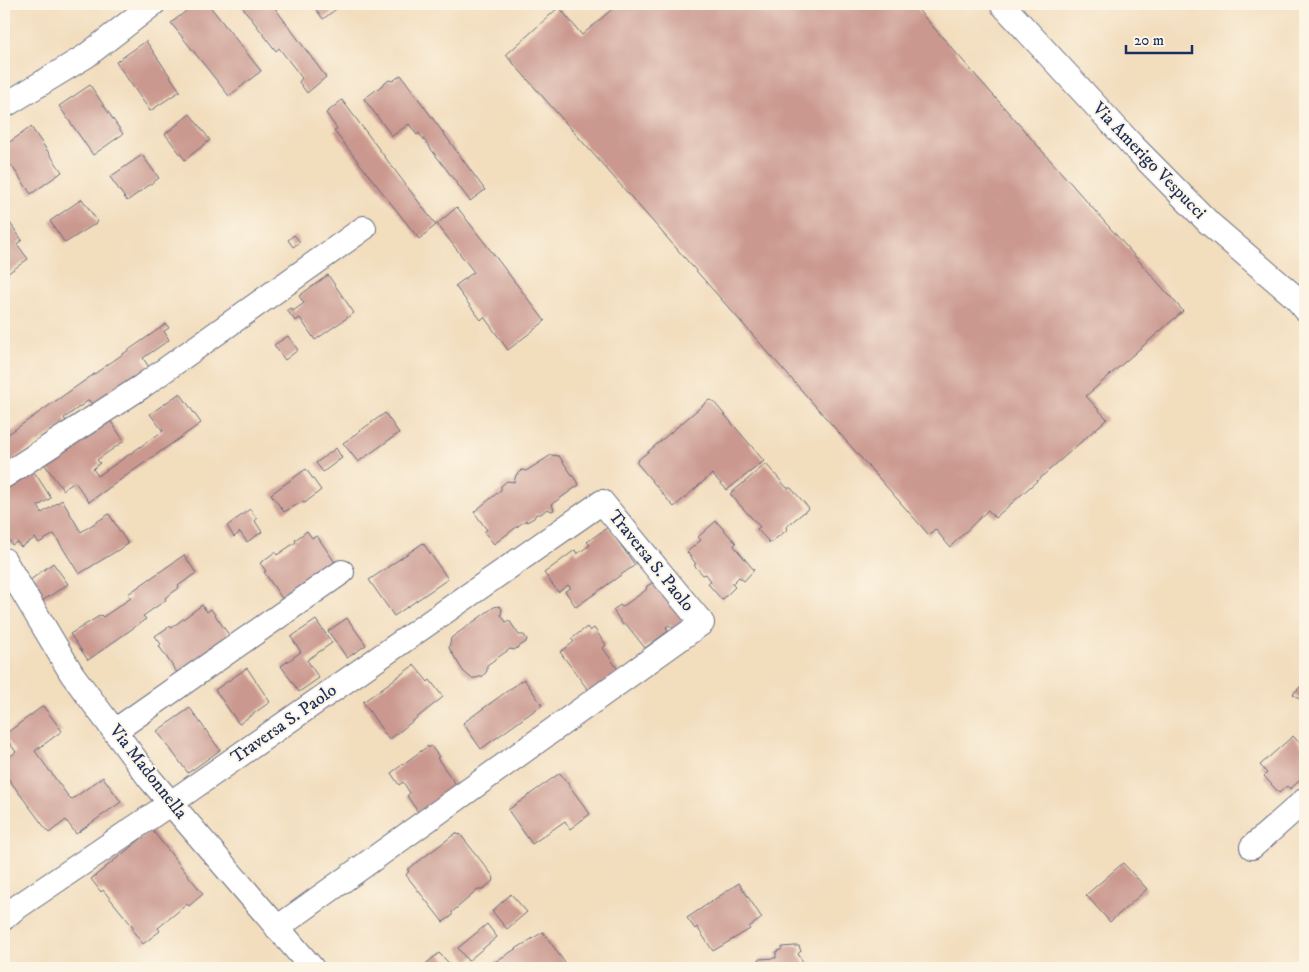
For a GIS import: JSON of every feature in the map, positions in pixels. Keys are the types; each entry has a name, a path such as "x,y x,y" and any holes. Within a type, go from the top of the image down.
{"street":[{"path":"4,106 86,56 153,4"},
{"name":"Via Amerigo Vespucci","path":"1002,4 1132,145 1210,223 1302,298"},
{"path":"4,476 141,387 364,228"},
{"name":"Traversa S. Paolo","path":"171,803 602,502 702,623 277,928"},
{"name":"Via Madonnella","path":"4,560 72,674 116,730 150,779 312,968"},
{"path":"116,730 342,572"},
{"path":"1252,847 1305,800"},
{"path":"4,918 171,803"}],"building":[{"path":"195,4 208,4 261,71 229,96 171,23"},
{"path":"240,4 272,4 326,77 307,93 299,82 302,78 279,48 276,51"},
{"path":"312,4 343,4 323,19"},
{"path":"618,4 913,4 1183,311 1086,396 1107,419 995,518 988,510 950,547 935,529 929,535 506,55 559,7 582,35"},
{"path":"146,41 180,91 150,111 116,62"},
{"path":"401,75 485,190 470,201 419,133 417,135 409,124 392,136 364,99 389,80 393,81"},
{"path":"90,85 123,134 93,155 59,106"},
{"path":"342,100 436,225 419,239 334,131 337,129 326,113"},
{"path":"190,114 210,140 185,160 165,134"},
{"path":"31,127 62,172 31,194 4,155 4,146"},
{"path":"142,155 159,178 127,201 110,177"},
{"path":"82,199 98,222 65,243 50,221"},
{"path":"457,207 545,321 508,350 484,317 481,320 455,286 474,272 437,224"},
{"path":"10,223 22,240 17,244 28,259 4,276 4,227"},
{"path":"294,235 300,242 293,247 288,240"},
{"path":"328,275 354,313 315,340 300,318 295,321 287,310 291,308 293,311 304,303 299,296"},
{"path":"166,324 169,328 164,331 169,340 143,358 152,372 97,412 89,400 64,418 67,423 4,465 4,437"},
{"path":"288,336 298,350 285,360 274,345"},
{"path":"180,393 201,423 89,502 75,482 63,490 42,461 108,417 124,441 97,460 100,463 93,469 98,476 163,431 150,414"},
{"path":"709,400 713,401 764,461 727,490 712,474 674,507 637,461"},
{"path":"385,413 399,433 358,462 343,443"},
{"path":"336,448 342,458 323,472 316,463"},
{"path":"551,455 559,456 579,485 552,504 554,510 547,509 541,514 536,514 534,518 527,522 526,520 494,544 484,532 487,530 474,512 501,490 501,486 507,481 514,482 516,475 522,470 526,471"},
{"path":"766,464 787,488 791,488 809,508 786,527 787,530 770,543 757,529 760,527 730,494"},
{"path":"306,469 321,490 305,503 304,501 284,512 271,494"},
{"path":"33,470 51,498 38,506 42,513 62,500 81,532 109,514 128,544 79,574 54,534 39,543 35,538 21,547 17,542 12,545 4,532 4,489"},
{"path":"250,509 257,519 255,521 262,532 247,542 240,532 234,537 227,526"},
{"path":"716,521 736,543 734,546 754,570 744,581 739,577 732,584 735,587 722,600 709,585 708,583 711,581 706,574 703,575 694,565 696,564 687,552 701,540 698,537"},
{"path":"608,527 635,565 576,607 565,591 571,588 568,585 558,592 544,573 575,550 577,554 590,545 587,542"},
{"path":"307,531 312,538 317,536 336,564 283,600 260,563 275,552 277,555 296,542 295,540"},
{"path":"423,543 448,579 394,616 369,580"},
{"path":"184,555 196,573 178,586 179,588 165,598 166,600 143,616 146,619 88,660 70,634 101,615 103,617 131,598 128,594"},
{"path":"53,563 68,584 42,601 29,581"},
{"path":"657,580 688,618 677,628 669,625 666,627 668,631 645,648 626,624 623,625 613,610 620,605 622,607"},
{"path":"202,605 207,612 211,609 231,638 178,674 159,646 161,644 155,636 170,626 171,628"},
{"path":"499,606 502,609 501,615 506,622 509,620 519,635 524,635 527,639 526,642 514,650 510,649 487,665 487,671 483,676 471,678 463,671 449,648 451,638 494,607"},
{"path":"347,618 366,645 347,658 328,631"},
{"path":"316,620 332,643 307,660 319,678 299,692 281,666 301,652 291,637"},
{"path":"587,627 590,631 594,628 606,645 603,648 619,671 591,694 560,652 574,642 571,639"},
{"path":"414,665 428,682 430,680 443,697 389,740 363,702"},
{"path":"247,668 270,702 239,724 215,690"},
{"path":"524,679 542,705 481,749 463,723"},
{"path":"1303,684 1305,686 1305,693 1299,699 1293,694"},
{"path":"43,706 62,731 35,751 71,800 103,777 121,802 76,834 66,820 49,833 4,773 4,761 16,752 4,735"},
{"path":"190,708 220,750 188,773 157,731"},
{"path":"1293,736 1305,749 1305,776 1290,789 1287,786 1279,793 1264,776 1267,773 1260,765"},
{"path":"428,746 429,748 431,746 439,757 437,758 457,786 418,812 407,796 410,793 403,782 399,785 391,773"},
{"path":"560,773 590,814 570,829 565,821 532,844 508,810"},
{"path":"152,830 203,894 189,906 187,904 158,928 160,931 143,944 132,930 134,928 103,890 101,892 91,879"},
{"path":"456,833 460,834 493,876 494,880 482,890 478,890 452,912 452,916 443,922 406,875 409,871 407,870"},
{"path":"1123,863 1147,889 1110,922 1086,895"},
{"path":"739,883 762,918 749,927 750,929 713,951 697,927 695,929 687,918"},
{"path":"511,894 527,912 507,929 492,911"},
{"path":"487,924 497,937 468,961 458,948"},
{"path":"543,932 565,963 563,966 559,968 494,968 493,963"},
{"path":"799,946 801,951 798,954 807,968 760,968 759,959 776,958 776,952 782,949 782,947"},
{"path":"439,953 454,968 422,967"}]}
